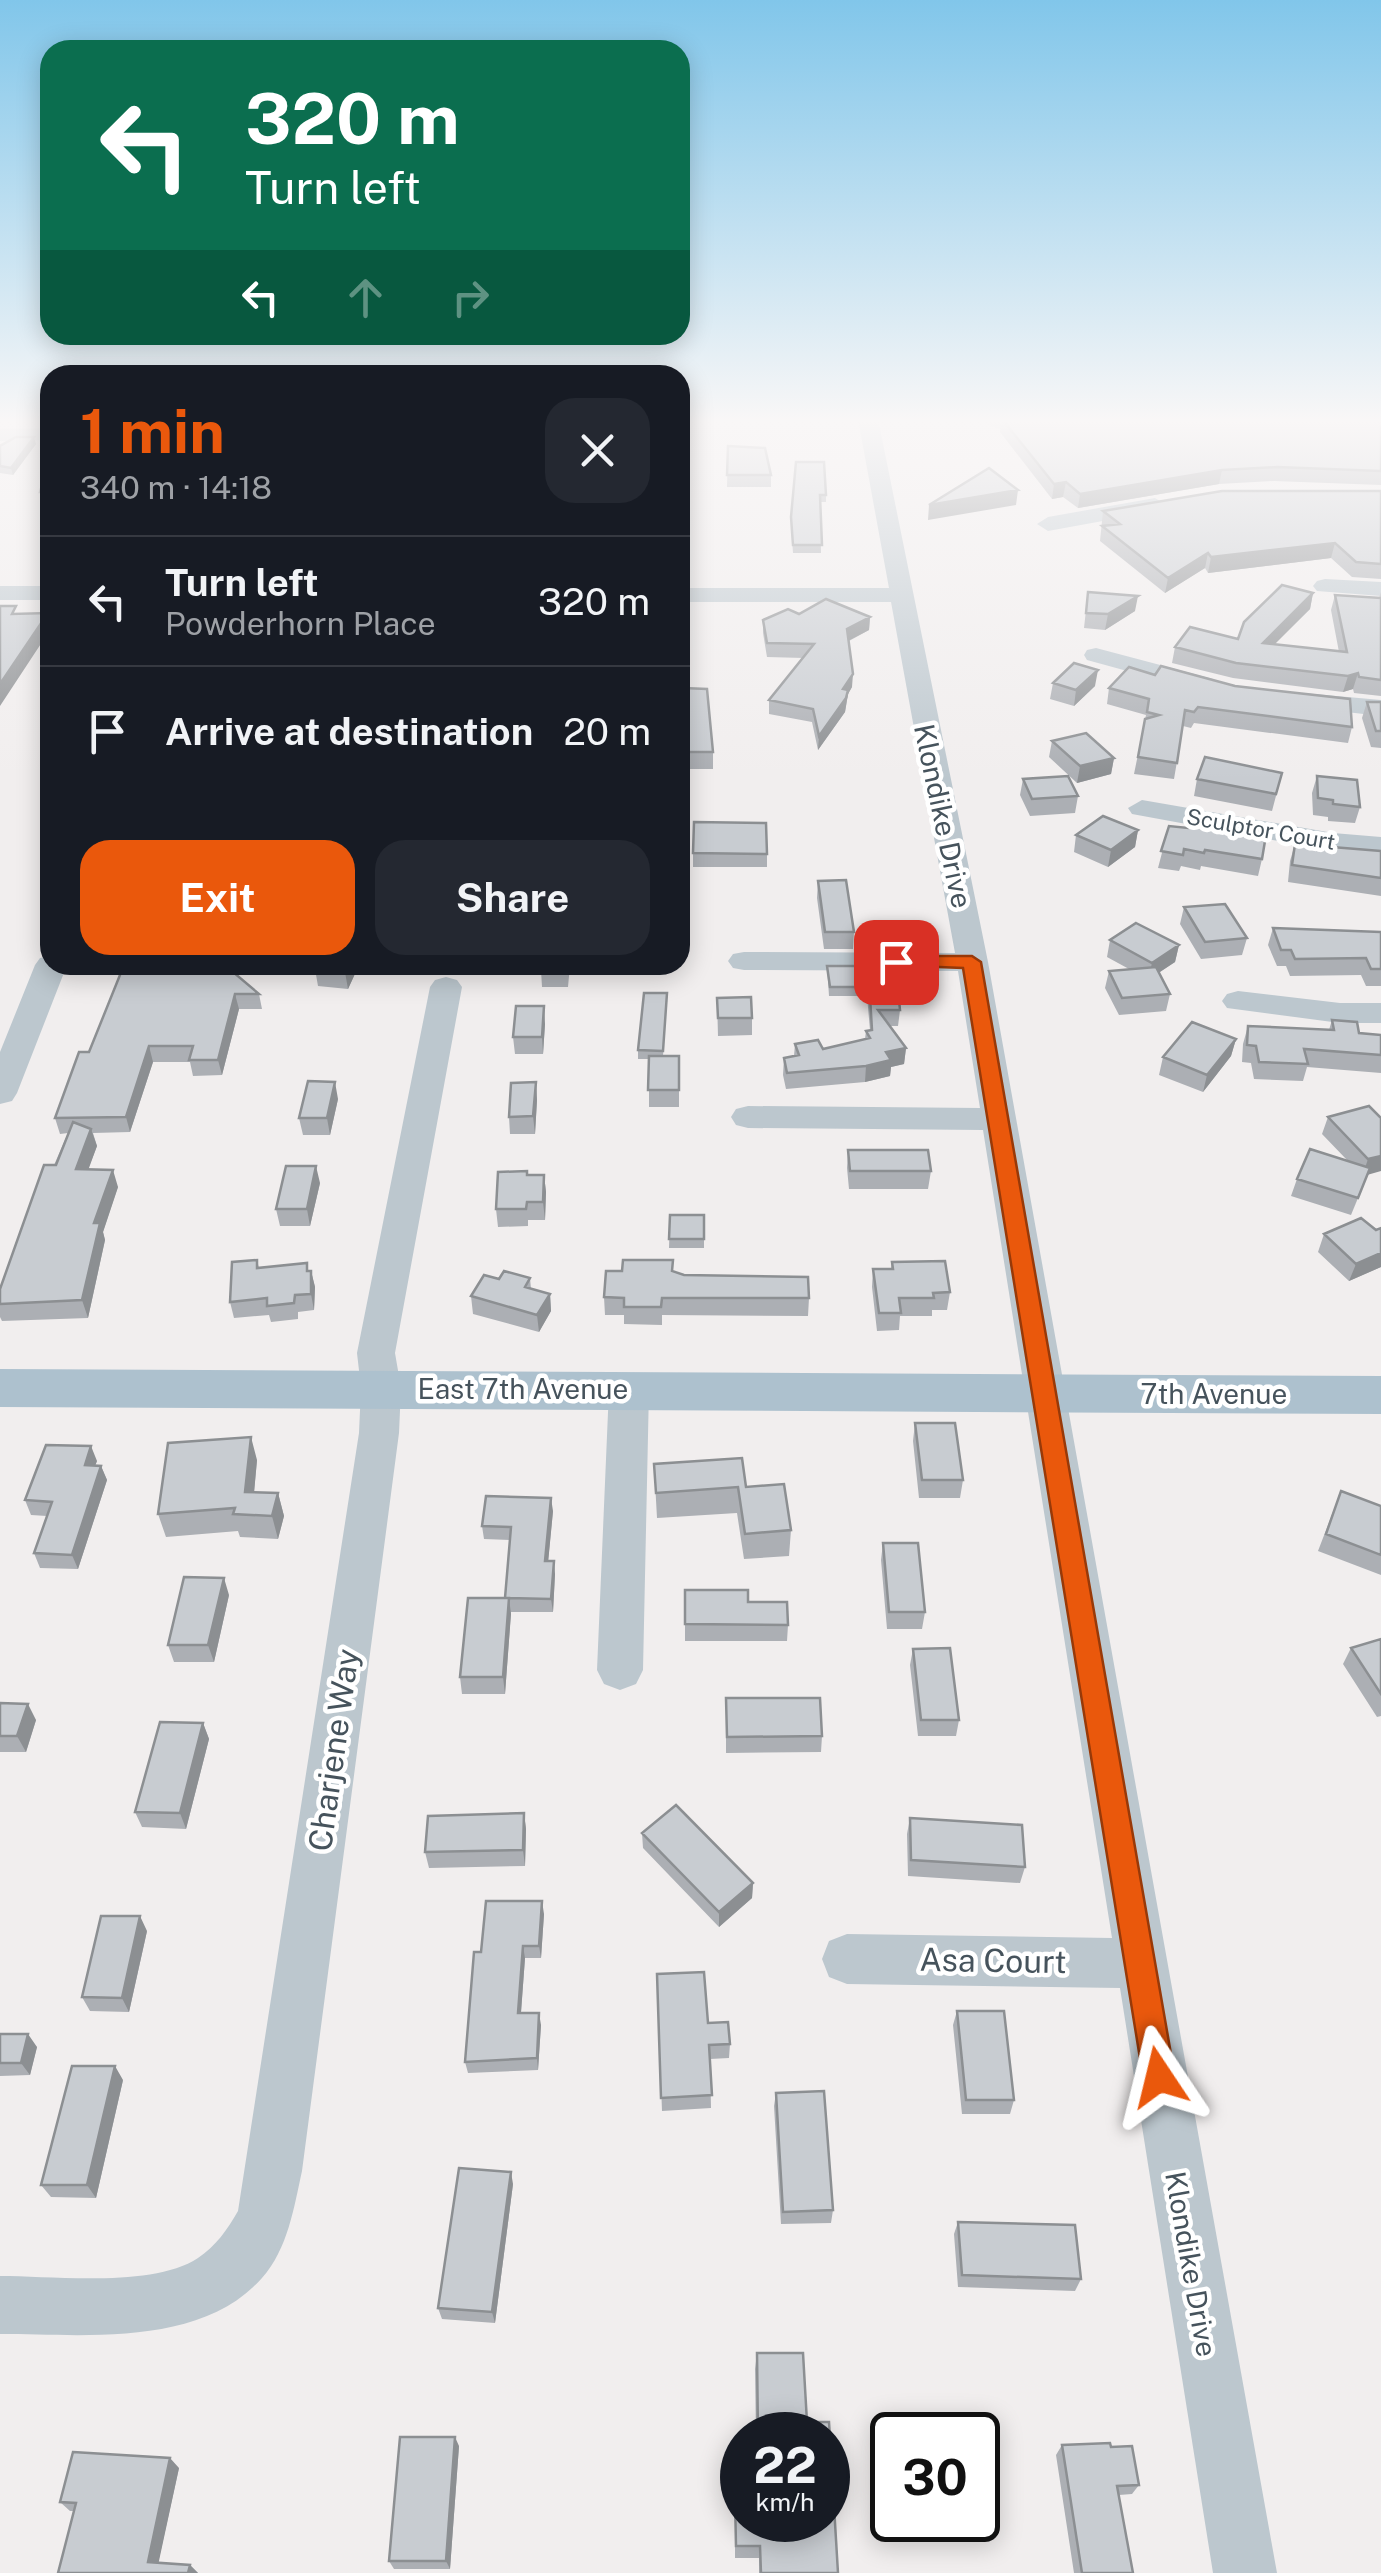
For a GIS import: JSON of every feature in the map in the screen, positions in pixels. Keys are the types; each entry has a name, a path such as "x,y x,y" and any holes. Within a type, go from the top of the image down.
{"main road":[{"name":"East 7th Avenue","path":"0,1388 1047,1392"},
{"name":"7th Avenue","path":"1047,1392 1381,1395"}],"street":[{"name":"Klondike Drive","path":"890,539 972,962 1047,1392 1139,1962 1245,2573"},
{"path":"1325,586 1381,589"},
{"path":"0,593 40,593"},
{"path":"690,595 901,596"},
{"path":"1096,656 1232,690"},
{"path":"1280,698 1381,708"},
{"name":"Sculptor Court","path":"1142,808 1333,842 1381,846"},
{"path":"744,960 972,962"},
{"path":"0,1094 47,975"},
{"name":"Charjene Way","path":"0,2305 152,2302 183,2296 218,2281 245,2255 262,2225 274,2172 371,1491 380,1388 376,1353 446,987"},
{"path":"1238,1001 1340,1013 1381,1013"},
{"path":"748,1117 999,1118"},
{"path":"620,1670 629,1389"},
{"name":"Asa Court","path":"846,1959 1139,1962"}],"building":[{"path":"793,539 822,539 822,545 793,545"},
{"path":"1119,539 1381,539 1381,564 1356,562 1335,543 1211,557 1208,553 1168,578"},
{"path":"1282,585 1313,593 1263,643 1347,652 1335,595 1381,598 1381,680 1359,677 1358,673 1348,676 1236,663 1175,647 1190,627 1238,639 1244,622"},
{"path":"1088,592 1138,596 1108,614 1086,613"},
{"path":"826,599 870,617 847,629 853,674 843,689 848,690 846,698 819,736 813,709 769,700 814,644 767,643 763,620 788,609 799,614"},
{"path":"0,606 16,606 12,614 40,613 40,625 0,684"},
{"path":"1074,663 1098,670 1076,690 1053,683"},
{"path":"1161,666 1235,686 1350,699 1352,727 1198,707 1194,712 1185,710 1177,763 1138,757 1145,719 1159,715 1147,712 1149,699 1109,688 1129,667 1155,675"},
{"path":"690,688 707,689 713,752 690,752"},
{"path":"1367,702 1381,702 1381,731 1376,731"},
{"path":"1086,733 1114,758 1080,766 1052,741"},
{"path":"1205,757 1282,773 1276,794 1197,779"},
{"path":"1068,776 1078,796 1032,799 1023,779"},
{"path":"1317,776 1357,780 1360,807 1318,798"},
{"path":"1103,816 1138,830 1111,850 1076,835"},
{"path":"694,822 766,823 767,854 693,853"},
{"path":"1190,824 1266,835 1262,859 1205,850 1204,853 1184,849 1183,855 1161,851 1169,826 1188,828"},
{"path":"1295,844 1381,851 1381,878 1292,865"},
{"path":"846,880 854,932 825,932 818,881"},
{"path":"1225,904 1247,938 1205,942 1184,907"},
{"path":"1136,923 1179,945 1152,963 1110,940"},
{"path":"1273,928 1381,932 1381,969 1371,969 1366,958 1295,959 1291,950 1281,950"},
{"path":"827,966 857,966 860,987 830,987"},
{"path":"1156,967 1170,994 1122,998 1109,971"},
{"path":"120,975 236,975 259,994 235,994 218,1060 189,1060 193,1046 149,1046 126,1117 55,1118 79,1052 89,1052"},
{"path":"869,980 897,980 900,1010 878,1010 906,1048 886,1052 891,1060 866,1066 787,1073 784,1058 799,1055 795,1044 818,1040 823,1049 870,1038 866,1031 872,1030"},
{"path":"644,993 667,993 663,1051 638,1050"},
{"path":"751,997 752,1018 718,1018 717,998"},
{"path":"516,1006 544,1006 542,1037 513,1037"},
{"path":"1332,1020 1357,1022 1359,1033 1381,1035 1381,1055 1304,1049 1308,1064 1259,1062 1256,1046 1247,1045 1248,1026 1334,1030"},
{"path":"1192,1022 1236,1039 1207,1075 1163,1057"},
{"path":"649,1056 679,1056 679,1090 648,1090"},
{"path":"308,1081 335,1082 327,1118 299,1118"},
{"path":"536,1082 533,1116 509,1117 511,1083"},
{"path":"1369,1106 1381,1118 1381,1156 1368,1159 1328,1117"},
{"path":"73,1122 91,1129 76,1169 113,1170 94,1223 100,1223 82,1300 0,1304 0,1289 44,1165 56,1165"},
{"path":"1310,1149 1370,1168 1358,1198 1297,1179"},
{"path":"848,1150 928,1150 931,1171 850,1171"},
{"path":"286,1166 316,1166 307,1209 276,1209"},
{"path":"527,1171 527,1175 544,1175 543,1202 527,1202 526,1209 496,1209 498,1172"},
{"path":"670,1215 704,1215 704,1239 669,1239"},
{"path":"1361,1218 1376,1230 1381,1228 1381,1253 1356,1264 1324,1234"},
{"path":"257,1260 257,1268 307,1263 311,1294 295,1295 294,1303 267,1306 267,1298 230,1302 232,1262"},
{"path":"623,1260 673,1260 672,1271 684,1275 808,1277 809,1298 662,1298 661,1307 624,1307 624,1298 604,1297 606,1271 622,1271"},
{"path":"945,1261 950,1292 933,1293 934,1298 899,1298 901,1313 879,1313 873,1269 893,1269 892,1262"},
{"path":"504,1271 530,1278 525,1287 550,1294 537,1315 471,1296 484,1275 499,1279"},
{"path":"915,1423 955,1423 963,1480 922,1480"},
{"path":"251,1437 245,1492 278,1493 272,1516 233,1514 235,1508 158,1514 168,1443"},
{"path":"46,1445 91,1446 85,1465 101,1466 72,1555 34,1553 52,1502 25,1500"},
{"path":"742,1458 746,1487 784,1484 791,1530 745,1534 738,1487 656,1493 654,1464"},
{"path":"1341,1491 1381,1506 1381,1555 1326,1534"},
{"path":"486,1496 551,1498 545,1561 554,1561 551,1599 505,1598 511,1527 482,1526"},
{"path":"883,1543 918,1543 925,1612 889,1612"},
{"path":"184,1577 224,1578 208,1645 168,1645"},
{"path":"685,1590 748,1590 748,1602 787,1602 788,1625 685,1624"},
{"path":"468,1598 509,1598 503,1677 460,1677"},
{"path":"1381,1639 1381,1694 1351,1648"},
{"path":"950,1648 959,1720 921,1720 913,1649"},
{"path":"726,1698 820,1698 822,1736 727,1737"},
{"path":"0,1703 28,1704 17,1736 0,1736"},
{"path":"160,1722 203,1723 180,1813 135,1812"},
{"path":"676,1805 753,1883 719,1912 642,1833"},
{"path":"524,1813 523,1850 425,1852 428,1816"},
{"path":"910,1818 1022,1825 1025,1867 911,1860"},
{"path":"486,1901 542,1901 539,1946 523,1946 518,2013 539,2013 537,2058 465,2062 474,1952 481,1952"},
{"path":"101,1916 140,1916 122,1998 82,1997"},
{"path":"704,1972 708,2023 728,2022 730,2044 709,2045 712,2095 661,2098 657,1974"},
{"path":"957,2011 1004,2011 1014,2100 966,2100"},
{"path":"0,2034 28,2034 21,2063 0,2063"},
{"path":"72,2066 115,2066 87,2185 41,2185"},
{"path":"824,2091 833,2210 783,2212 776,2093"},
{"path":"459,2168 511,2172 492,2312 438,2308"},
{"path":"958,2222 1075,2225 1081,2279 962,2275"},
{"path":"757,2353 803,2353 806,2412 758,2412"},
{"path":"400,2437 455,2437 446,2561 389,2561"},
{"path":"1110,2443 1111,2447 1132,2446 1139,2485 1117,2486 1133,2573 1082,2573 1062,2445"},
{"path":"73,2452 170,2458 148,2562 190,2565 188,2573 58,2573 76,2503 60,2502"},
{"path":"736,2542 836,2542 838,2573 761,2573 760,2546 736,2546"}],"route":[{"path":"896,962 972,962 1159,2077"}]}
